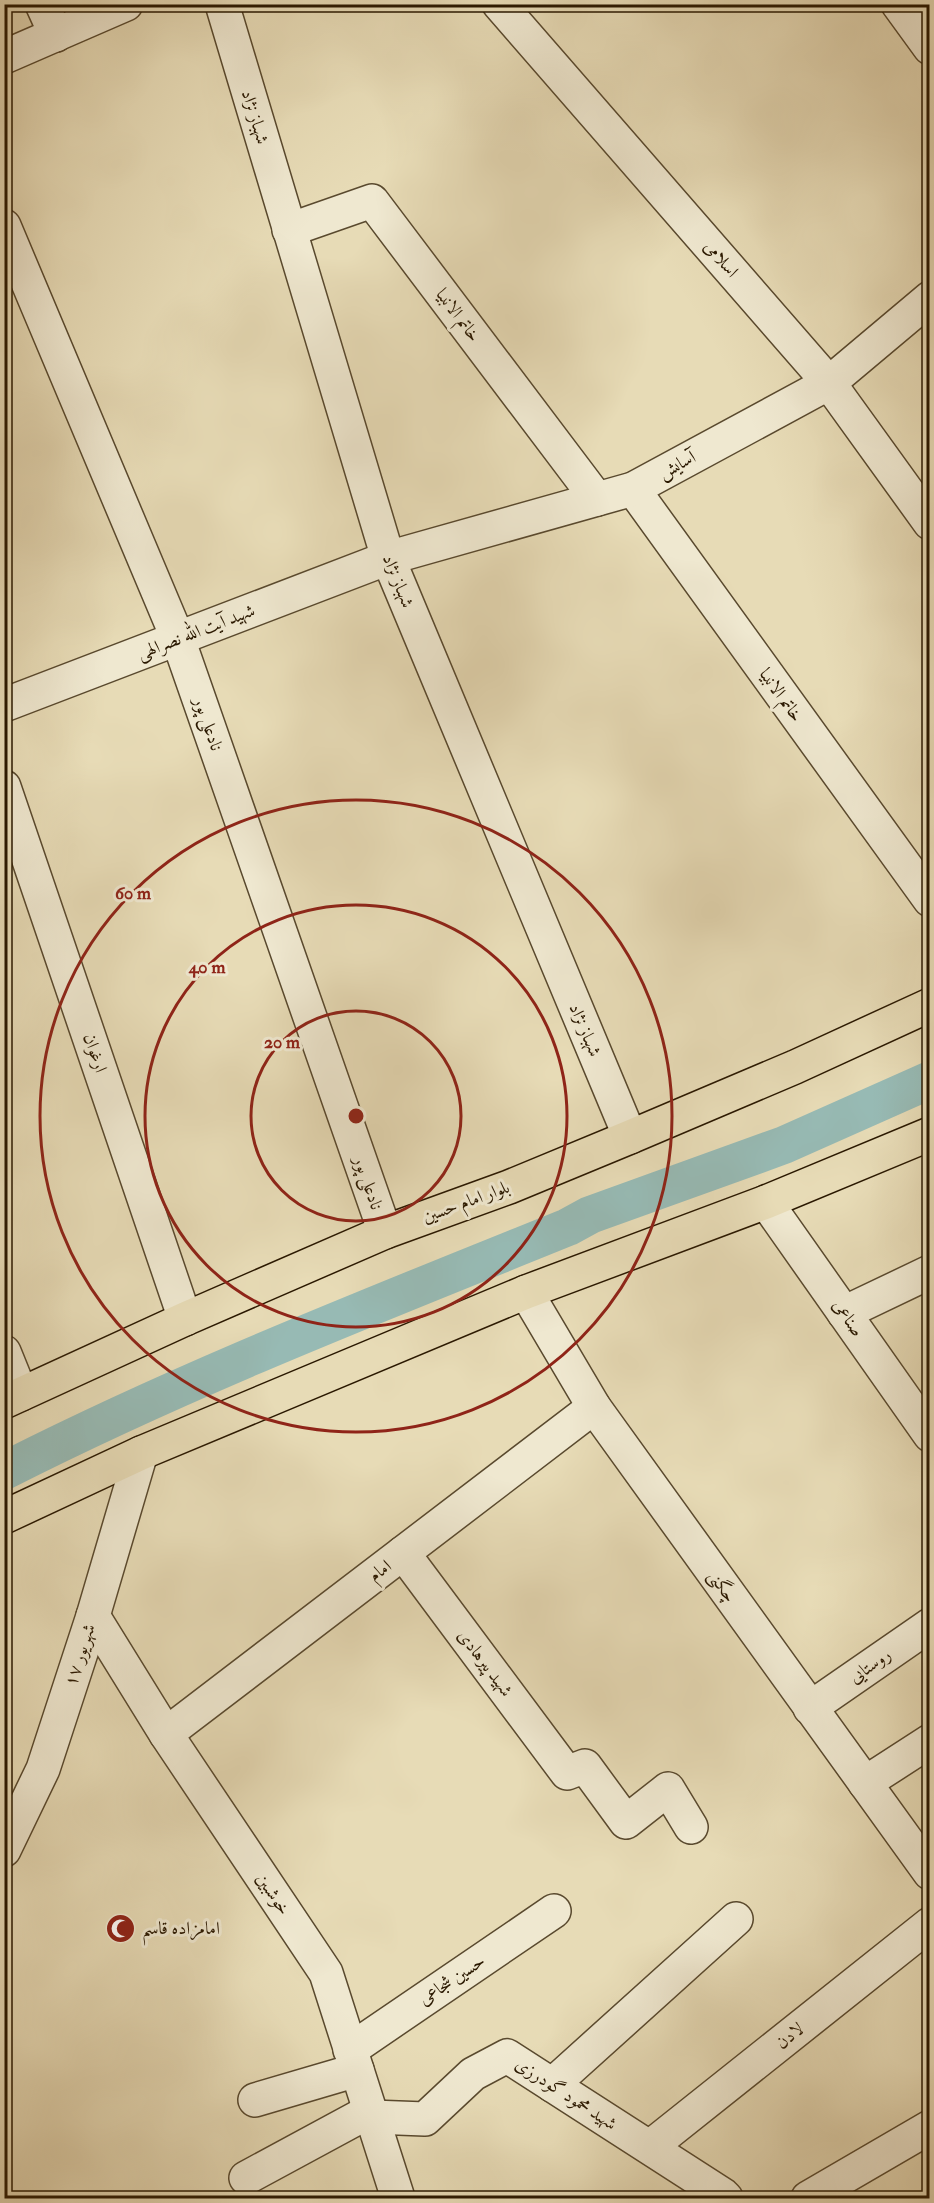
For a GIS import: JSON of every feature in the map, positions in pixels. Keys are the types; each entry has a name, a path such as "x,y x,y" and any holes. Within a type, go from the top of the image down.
{"main road":[{"name":"بلوار امام حسین","path":"13,1398 185,1319 385,1232 509,1187 630,1137 795,1067 930,1005"},
{"path":"4,1517 141,1453 526,1292 766,1202 930,1134"}],"street":[{"path":"42,4 56,35"},
{"path":"4,57 126,4"},
{"name":"شهباز نژاد","path":"222,4 388,558 630,1137"},
{"name":"اسلامی","path":"499,4 829,383 930,523"},
{"path":"898,4 930,48"},
{"name":"خاتم الانبیا","path":"289,230 372,201 597,499"},
{"name":"نادعلی پور","path":"4,226 178,639 385,1232"},
{"name":"آسایش","path":"388,558 633,489 829,383 930,298"},
{"name":"خاتم الانبیا","path":"633,489 930,900"},
{"name":"شهید آیت الله نصرالهی","path":"4,705 388,558"},
{"name":"ارغوان","path":"4,787 185,1319"},
{"name":"صناعی","path":"766,1202 930,1434"},
{"path":"844,1313 930,1272"},
{"name":"چگنی","path":"526,1292 594,1407 930,1873"},
{"path":"4,1352 13,1398"},
{"name":"امام","path":"166,1734 594,1407"},
{"name":"۱۷ شهریور","path":"4,1850 43,1769 93,1616 141,1453"},
{"name":"شهید پیرهادی","path":"403,1553 567,1773 585,1766 626,1822 668,1789 691,1827"},
{"name":"خوشبین","path":"93,1616 166,1734 326,1973 398,2199"},
{"name":"روستایی","path":"810,1708 930,1625"},
{"path":"865,1783 930,1741"},
{"name":"حسین شجاعی","path":"255,2100 354,2060 554,1911"},
{"path":"552,2085 736,1919"},
{"name":"لادن","path":"650,2147 930,1924"},
{"name":"شهید محمود گودرزی","path":"371,2114 425,2119 473,2074 507,2056 650,2147 726,2199"},
{"path":"246,2178 371,2114"},
{"path":"808,2199 930,2127"}],"waterway":[{"path":"4,1471 143,1404 283,1343 568,1227 590,1215 784,1145 930,1080"}],"place":[{"name":"امامزاده قاسم","path":"121,1928"}]}
